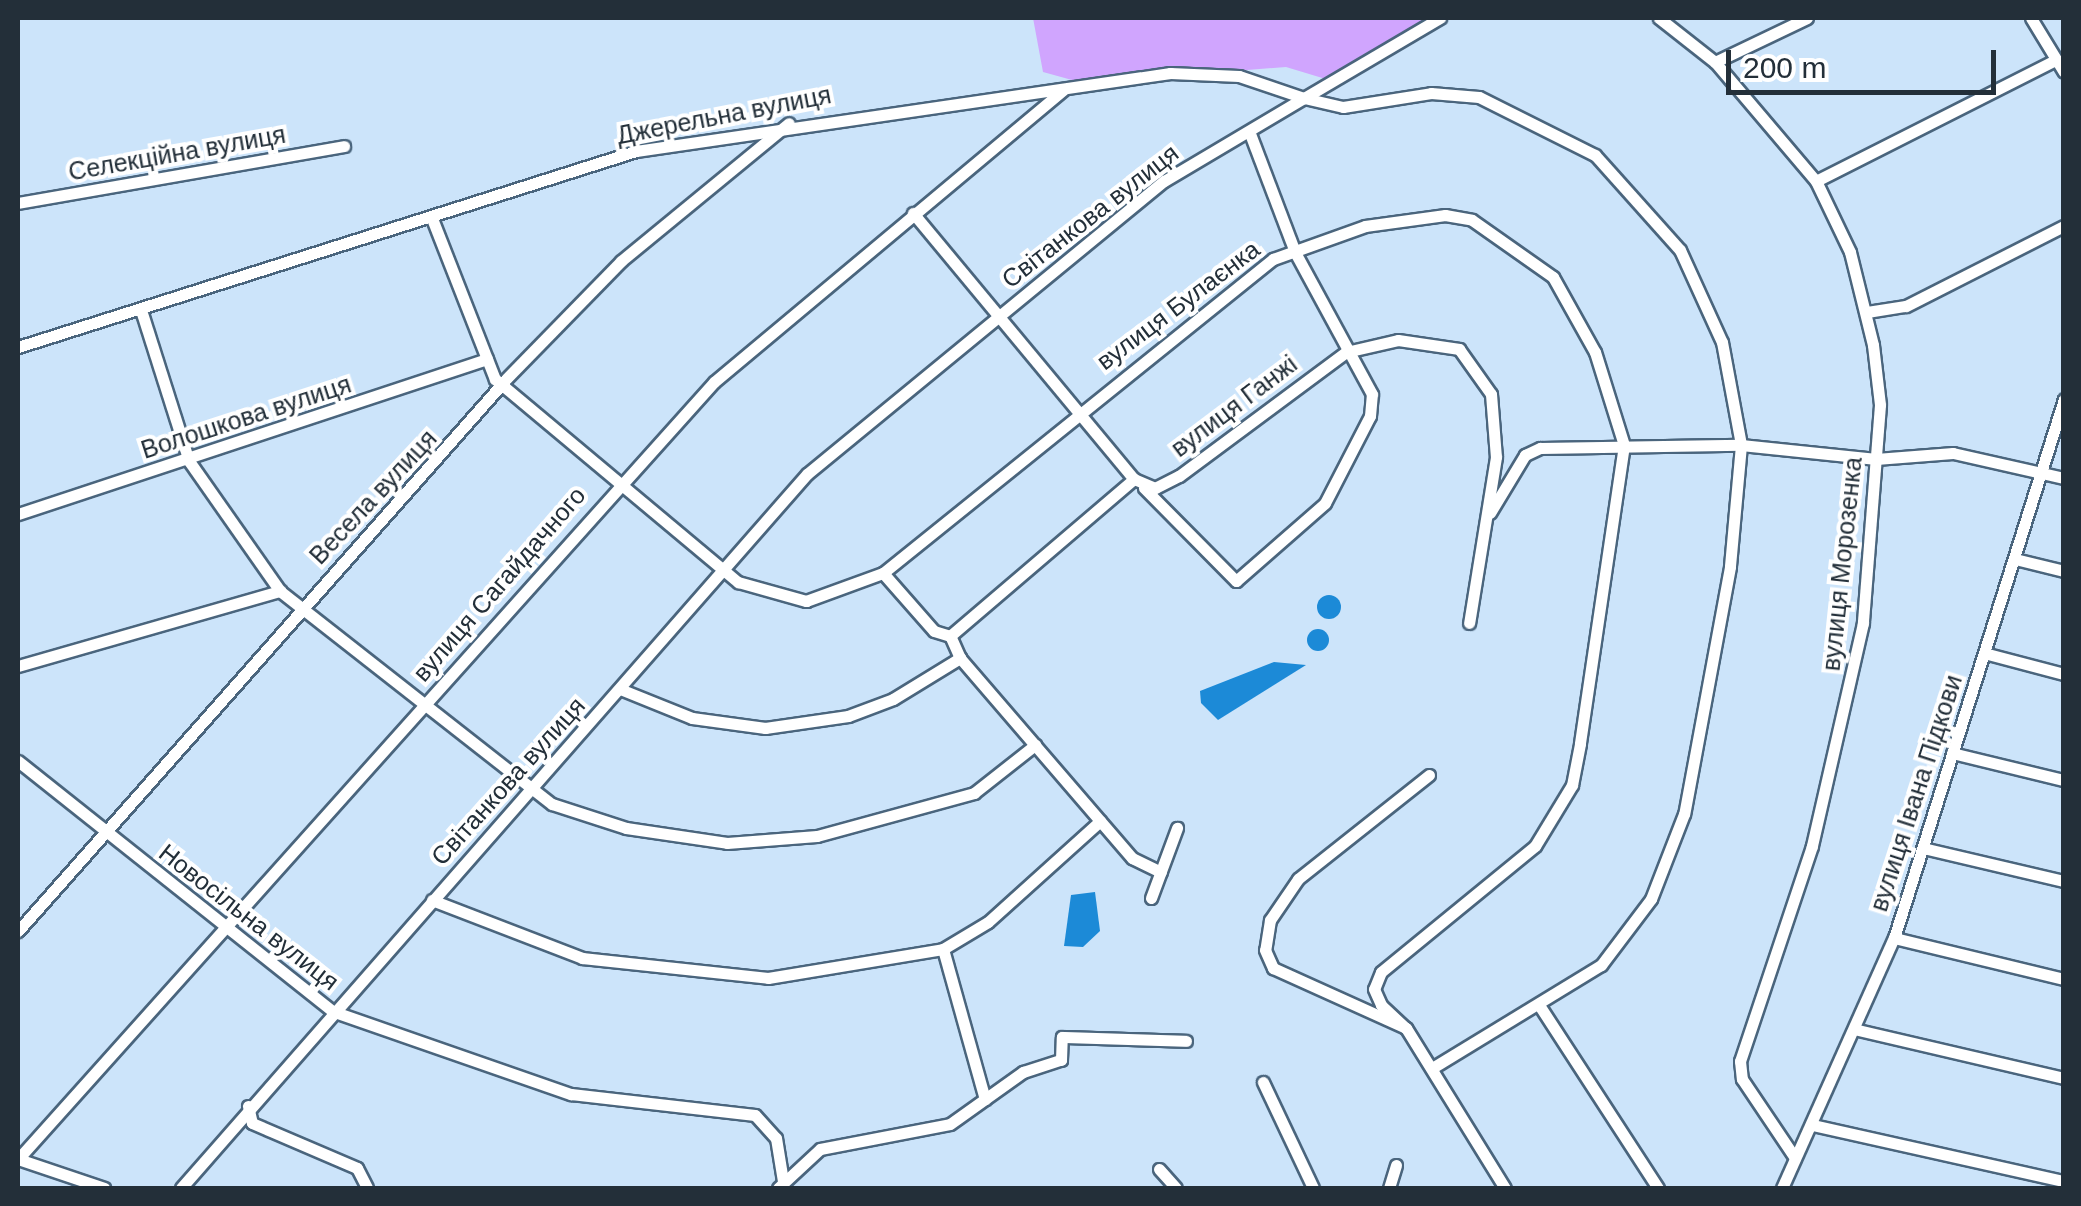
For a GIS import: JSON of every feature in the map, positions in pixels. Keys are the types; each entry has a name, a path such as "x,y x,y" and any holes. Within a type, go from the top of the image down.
{"street":[{"path":"1304,98 1440,18"},
{"name":"вулиця Морозенка","path":"1659,18 1715,62 1816,181 1868,312 1880,404 1863,623 1842,736 1740,1061 1742,1079 1795,1158"},
{"path":"1715,62 1807,18"},
{"path":"2032,18 2064,72"},
{"path":"1816,181 2056,60"},
{"name":"Джерельна вулиця","path":"18,347 433,221 636,150 790,122 1209,73 1304,98"},
{"name":"вулиця Сагайдачного","path":"18,1159 619,482 714,382 1063,90"},
{"path":"1304,98 1343,108 1431,93 1478,97 1595,155 1680,250 1722,342 1741,445 1730,567 1678,832 1623,939 1541,1008 1432,1068"},
{"name":"Світанкова вулиця","path":"181,1188 248,1106 807,474 1164,180 1251,136 1304,98"},
{"name":"Весела вулиця","path":"18,931 304,606 621,262 790,122"},
{"path":"914,213 1080,408 1134,478 1236,581 1325,503 1370,416 1372,394 1294,252 1251,136"},
{"name":"Селекційна вулиця","path":"18,202 344,146"},
{"name":"вулиця Булаєнка","path":"433,221 486,359 504,387 723,571 752,590 806,601 883,573 1080,408 1294,252 1408,216 1472,220 1554,277 1595,352 1624,445 1572,785 1513,870 1381,972 1374,989 1381,1006 1406,1028"},
{"path":"1868,312 1906,306 2064,226"},
{"path":"142,310 189,461 280,591 304,606 527,789 626,828 727,843 817,836 974,793 1035,744"},
{"name":"вулиця Ганжі","path":"1144,488 1179,476 1346,352 1427,338 1476,365 1496,426 1468,623"},
{"name":"Волошкова вулиця","path":"18,514 189,461 486,359"},
{"name":"вулиця Івана Підкови","path":"1782,1188 1858,1030 1894,938 2064,399"},
{"path":"1485,521 1525,455 1624,445 1741,445 1876,459 1953,453 2064,478"},
{"path":"950,636 1134,478"},
{"path":"2015,558 2064,570"},
{"path":"883,573 934,631 950,636 960,658 1132,858 1161,872"},
{"path":"18,666 280,591"},
{"path":"1984,653 2064,674"},
{"path":"620,689 692,718 765,728 848,716 960,658"},
{"path":"1952,754 2064,780"},
{"name":"Новосільна вулиця","path":"18,760 332,1011 572,1094 755,1115 776,1138 781,1185"},
{"path":"1429,776 1298,879 1264,935 1272,968 1406,1028 1505,1188"},
{"path":"432,900 582,958 662,973 768,978 944,949 988,922 1100,821"},
{"path":"1151,898 1177,828"},
{"path":"1923,848 2064,881"},
{"path":"1894,938 2064,979"},
{"path":"944,949 985,1099"},
{"path":"1541,1008 1658,1188"},
{"path":"1858,1030 2064,1078"},
{"path":"781,1185 820,1149 928,1134 1023,1072 1061,1060 1062,1037 1186,1041"},
{"path":"1263,1082 1313,1188"},
{"path":"248,1106 252,1123 357,1168 367,1188"},
{"path":"1813,1125 2064,1181"},
{"path":"18,1159 104,1188"},
{"path":"1388,1188 1396,1165"},
{"path":"1159,1169 1176,1188"}],"shaded area":[{"path":"1033,18 1440,18 1329,80 1286,67 1083,83 1043,72"}],"water":[{"path":"1329,595 1338,598 1338,616 1329,619 1320,616 1317,607 1320,598"},
{"path":"1318,629 1326,632 1326,648 1318,651 1310,648 1307,640 1310,632"},
{"path":"1274,662 1306,665 1218,720 1201,703 1200,691"},
{"path":"1095,892 1100,931 1083,947 1064,946 1071,895"}]}
